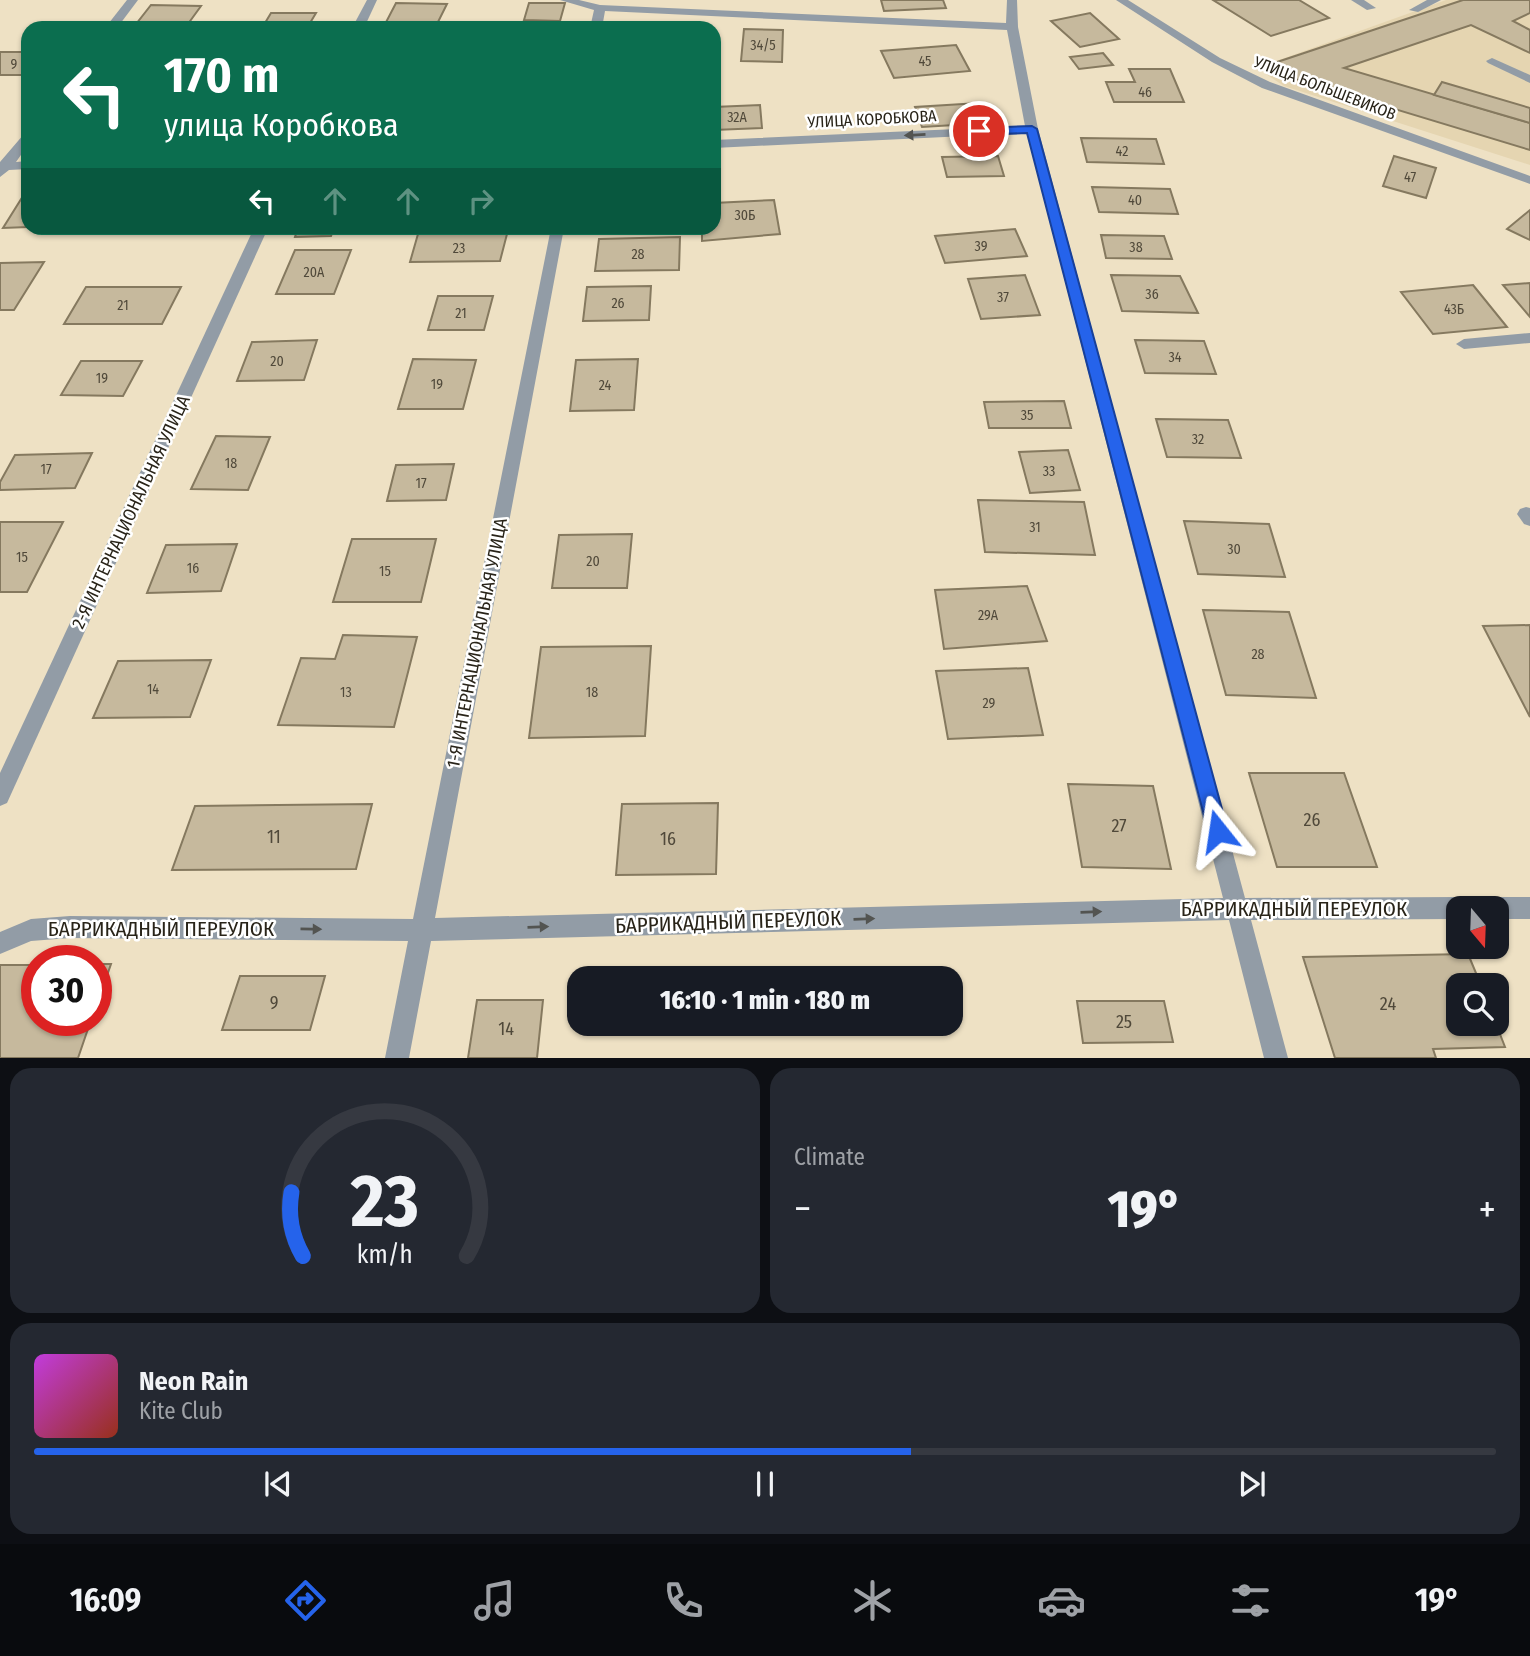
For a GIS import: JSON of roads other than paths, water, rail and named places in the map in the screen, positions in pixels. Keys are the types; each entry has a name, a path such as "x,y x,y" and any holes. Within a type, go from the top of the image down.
{"street":[{"path":"116,21 132,0"},
{"path":"362,21 372,0"},
{"path":"565,0 600,8 1012,27"},
{"path":"1012,0 1012,27 1032,129 1276,1058"},
{"name":"УЛИЦА БОЛЬШЕВИКОВ","path":"1121,0 1216,60 1259,82 1530,180"},
{"path":"1356,0 1371,8"},
{"path":"1414,10 1437,0"},
{"path":"597,21 600,8"},
{"path":"1492,61 1530,79"},
{"name":"УЛИЦА КОРОБКОВА","path":"721,144 1032,129"},
{"path":"2,168 21,145"},
{"path":"2,168 21,167"},
{"name":"2-Я ИНТЕРНАЦИОНАЛЬНАЯ УЛИЦА","path":"0,796 258,235"},
{"name":"1-Я ИНТЕРНАЦИОНАЛЬНАЯ УЛИЦА","path":"397,1058 556,235"},
{"path":"1464,344 1530,338"},
{"name":"БАРРИКАДНЫЙ ПЕРЕУЛОК","path":"0,943 31,930 70,927 421,930 1239,909 1446,908"},
{"path":"1509,908 1530,908"}]}
